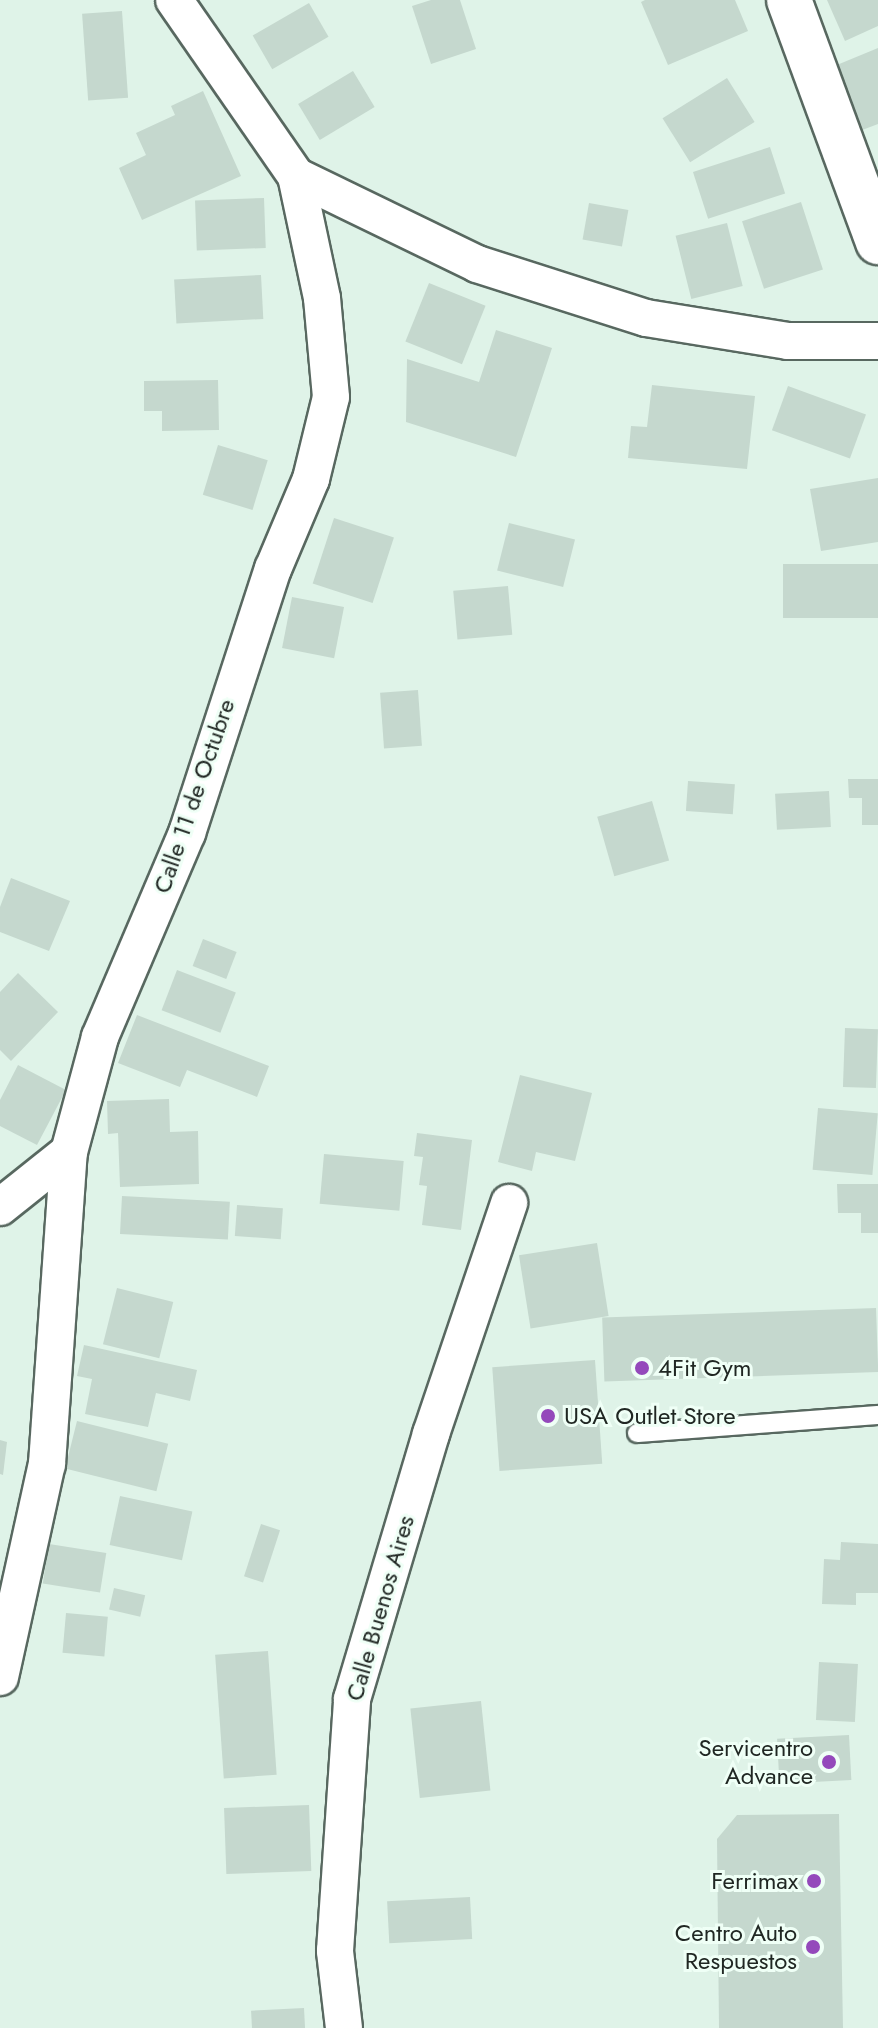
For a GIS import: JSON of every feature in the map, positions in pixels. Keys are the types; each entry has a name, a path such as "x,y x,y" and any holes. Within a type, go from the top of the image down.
{"street":[{"name":"Calle 11 de Octubre","path":"0,1677 47,1464 69,1152 100,1037 187,833 273,569 311,479 331,397 322,298 296,176 174,0"},
{"path":"789,0 866,164 878,242"},
{"path":"296,176 477,264 646,318 788,341 878,341"},
{"path":"0,1207 69,1152"},
{"name":"Calle Buenos Aires","path":"344,2028 335,1951 352,1699 431,1434 509,1203"}],"lane":[{"path":"637,1433 878,1415"}],"building":[{"path":"431,0 460,0 476,49 431,64 412,6"},
{"path":"735,0 748,31 668,65 641,2"},
{"path":"827,0 878,0 878,26 845,41"},
{"path":"309,3 328,37 272,69 253,36"},
{"path":"122,11 128,98 88,101 82,14"},
{"path":"878,48 878,124 857,132 832,67"},
{"path":"353,71 375,107 320,140 298,104"},
{"path":"727,78 755,122 690,162 663,118"},
{"path":"203,91 241,176 142,220 119,168 146,155 136,133 175,115 171,106"},
{"path":"770,147 785,194 708,219 693,172"},
{"path":"264,198 266,248 197,250 195,200"},
{"path":"801,202 823,270 764,289 742,221"},
{"path":"589,203 628,210 622,246 583,239"},
{"path":"727,223 743,286 691,299 676,236"},
{"path":"261,275 263,319 176,323 174,280"},
{"path":"429,283 486,306 462,364 405,341"},
{"path":"496,330 552,348 516,457 406,422 407,359 479,382"},
{"path":"218,380 219,430 162,431 162,411 144,411 144,381"},
{"path":"652,385 755,396 747,469 628,458 631,426 647,427"},
{"path":"788,386 866,414 850,459 772,430"},
{"path":"218,445 268,460 253,510 203,495"},
{"path":"878,478 878,542 821,551 810,489"},
{"path":"334,518 394,537 373,603 313,584"},
{"path":"509,523 575,539 563,587 497,571"},
{"path":"783,564 878,564 878,618 783,618"},
{"path":"508,586 512,635 457,640 453,591"},
{"path":"292,597 344,607 334,658 282,648"},
{"path":"418,690 422,746 384,749 380,693"},
{"path":"848,779 878,779 878,825 862,825 862,798 849,798"},
{"path":"688,781 735,784 733,814 686,811"},
{"path":"829,791 831,827 777,830 775,794"},
{"path":"652,801 669,861 614,876 597,817"},
{"path":"11,878 70,901 49,951 0,932 0,907"},
{"path":"203,939 237,952 226,979 193,966"},
{"path":"177,970 236,993 220,1033 162,1010"},
{"path":"18,973 58,1012 11,1061 0,1050 0,992"},
{"path":"137,1015 269,1066 257,1097 187,1070 180,1087 118,1063"},
{"path":"845,1028 878,1029 876,1088 843,1087"},
{"path":"18,1065 66,1090 37,1145 0,1126 0,1100"},
{"path":"520,1075 592,1093 575,1161 536,1152 532,1171 498,1162"},
{"path":"169,1099 170,1132 198,1131 199,1184 120,1187 118,1133 108,1134 107,1101"},
{"path":"818,1108 878,1113 872,1175 813,1170"},
{"path":"417,1133 472,1140 461,1230 422,1225 427,1186 419,1185 423,1157 414,1156"},
{"path":"324,1154 404,1161 399,1211 320,1204"},
{"path":"837,1184 878,1184 878,1233 861,1233 861,1213 838,1213"},
{"path":"122,1196 230,1202 228,1240 120,1234"},
{"path":"237,1205 283,1208 281,1239 235,1236"},
{"path":"597,1243 609,1316 531,1328 519,1255"},
{"path":"117,1288 173,1302 159,1358 103,1344"},
{"path":"876,1308 878,1372 604,1382 602,1318"},
{"path":"84,1345 197,1370 190,1401 156,1393 148,1427 85,1414 92,1379 77,1376"},
{"name":"USA Outlet Store","path":"595,1360 602,1464 500,1471 492,1367"},
{"path":"77,1421 168,1444 156,1491 65,1469"},
{"path":"0,1440 7,1442 3,1475 0,1474"},
{"path":"120,1496 192,1511 182,1560 110,1545"},
{"path":"261,1524 280,1530 263,1582 244,1576"},
{"path":"841,1542 878,1544 878,1593 856,1593 856,1605 822,1604 824,1559 840,1560"},
{"path":"49,1544 106,1553 100,1593 43,1584"},
{"path":"114,1588 145,1595 140,1617 109,1609"},
{"path":"66,1613 108,1617 104,1657 63,1653"},
{"path":"268,1651 277,1775 224,1778 215,1655"},
{"path":"819,1662 858,1664 855,1722 816,1720"},
{"path":"481,1701 490,1791 420,1798 410,1708"},
{"path":"849,1735 851,1780 779,1784 777,1739"},
{"path":"309,1805 311,1871 226,1874 224,1808"},
{"path":"839,1814 843,2028 719,2028 717,1839 737,1815"},
{"path":"470,1897 472,1939 389,1943 387,1901"},
{"path":"304,2008 305,2028 252,2028 251,2011"}],"place":[{"name":"4Fit Gym","path":"642,1368"},
{"name":"USA Outlet Store","path":"548,1416"},
{"name":"Servicentro Advance","path":"829,1762"},
{"name":"Ferrimax","path":"814,1881"},
{"name":"Centro Auto Respuestos","path":"813,1947"}]}
